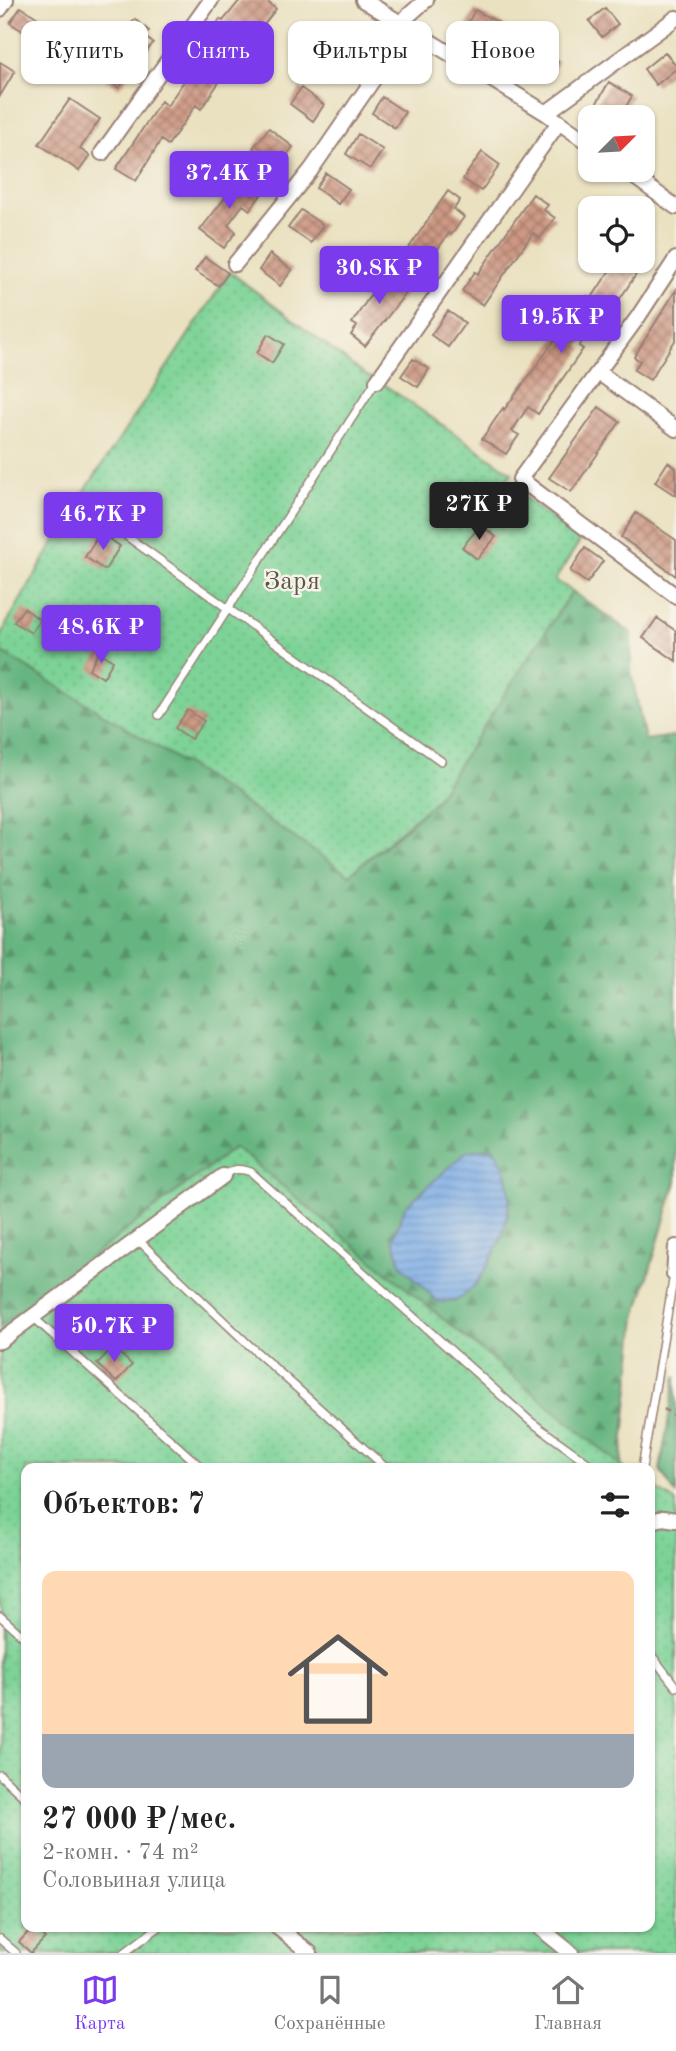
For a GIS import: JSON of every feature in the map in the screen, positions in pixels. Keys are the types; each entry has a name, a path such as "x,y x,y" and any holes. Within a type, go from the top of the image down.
{"street":[{"path":"0,9 6,0"},
{"path":"102,153 211,0"},
{"path":"362,0 397,21"},
{"path":"402,21 426,0"},
{"path":"377,380 552,117 675,22"},
{"path":"432,43 578,135"},
{"path":"235,264 311,170 370,84"},
{"path":"642,182 676,207"},
{"path":"676,259 638,317 520,479 676,596"},
{"path":"598,372 676,429"},
{"path":"0,1341 223,1176"},
{"path":"676,1247 676,1275"},
{"path":"655,1520 663,1518 676,1520"},
{"path":"283,1932 310,1953"},
{"path":"546,1932 571,1953"}],"lane":[{"path":"159,715 377,380"},
{"path":"90,510 441,761"},
{"path":"223,1176 240,1168 251,1172 530,1421 588,1463"},
{"path":"137,1239 250,1346 380,1463"},
{"path":"643,1463 676,1275"},
{"path":"33,1317 196,1463"},
{"path":"0,1616 21,1635"},
{"path":"655,1660 676,1687"},
{"path":"0,1775 21,1794"},
{"path":"124,1953 152,1932"},
{"path":"0,1939 16,1953"}],"green space":[{"name":"Заря","path":"230,272 365,375 383,384 512,473 505,482 580,541 555,580 572,591 435,801 349,875 192,768 0,651 0,639 7,623 77,503"},
{"path":"572,591 631,633 631,672 645,740 676,736 676,1181 636,1317 621,1463 616,1463 235,1147 0,1327 0,651 192,768 349,874 435,801"},
{"path":"235,1147 618,1463 21,1463 21,1932 655,1932 655,1488 676,1502 676,1953 0,1953 0,1327"},
{"path":"676,1376 676,1494 660,1470"}],"water":[{"path":"493,1148 502,1162 509,1192 509,1206 502,1236 485,1270 470,1290 454,1301 438,1302 402,1266 393,1239 405,1207 467,1151"}],"building":[{"path":"240,0 265,0 276,9 267,21 223,21"},
{"path":"21,7 41,20 21,21 21,30 10,23"},
{"path":"605,8 618,24 602,37 589,21"},
{"path":"475,10 496,21 469,21"},
{"path":"665,52 676,69 656,85 644,69"},
{"path":"0,62 15,71 0,96"},
{"path":"609,82 632,96 627,105 596,105"},
{"path":"182,84 218,84 201,109 196,105 168,145 161,140 136,181 116,169 161,101 167,106"},
{"path":"301,88 324,105 313,121 290,104"},
{"path":"382,97 405,112 395,128 372,113"},
{"path":"70,99 100,119 80,149 90,156 79,171 39,144"},
{"path":"269,128 293,147 278,167 253,148"},
{"path":"358,134 383,150 370,169 346,154"},
{"path":"482,152 500,165 481,191 463,179"},
{"path":"326,173 349,189 338,204 316,188"},
{"path":"234,176 261,195 250,210 243,205 228,225 236,232 224,248 200,230 228,194 224,191"},
{"path":"448,191 460,200 454,209 464,217 426,266 406,252"},
{"path":"533,194 548,205 544,210 555,218 540,238 533,233 483,305 462,291 475,272 478,274"},
{"path":"301,210 323,225 311,243 288,228"},
{"path":"270,254 292,270 280,286 259,270"},
{"path":"205,257 228,273 219,286 195,271"},
{"path":"387,270 412,285 365,346 351,335 357,326 352,323"},
{"path":"608,273 637,273 603,324 597,319 579,346 583,349 538,414 528,407 512,431 519,435 506,454 482,439 560,333 562,334 587,296 591,299"},
{"path":"676,290 676,339 650,380 634,370 640,361 634,357"},
{"path":"448,311 465,323 448,347 431,335"},
{"path":"268,334 284,344 272,363 257,353"},
{"path":"413,359 429,369 418,387 401,376"},
{"path":"599,407 620,422 571,492 549,478"},
{"path":"668,462 676,468 676,496 655,482"},
{"path":"636,513 676,540 676,576 621,537"},
{"path":"481,525 496,537 477,559 462,547"},
{"path":"100,533 120,546 105,570 85,557"},
{"path":"585,548 603,561 587,583 570,571"},
{"path":"24,608 40,620 31,633 14,622"},
{"path":"657,618 676,631 676,661 643,638"},
{"path":"99,652 113,661 103,678 89,669"},
{"path":"188,710 204,721 191,739 175,728"},
{"path":"113,1347 132,1365 116,1382 97,1364"},
{"path":"28,1932 38,1932 45,1938 31,1953 19,1942"}]}
